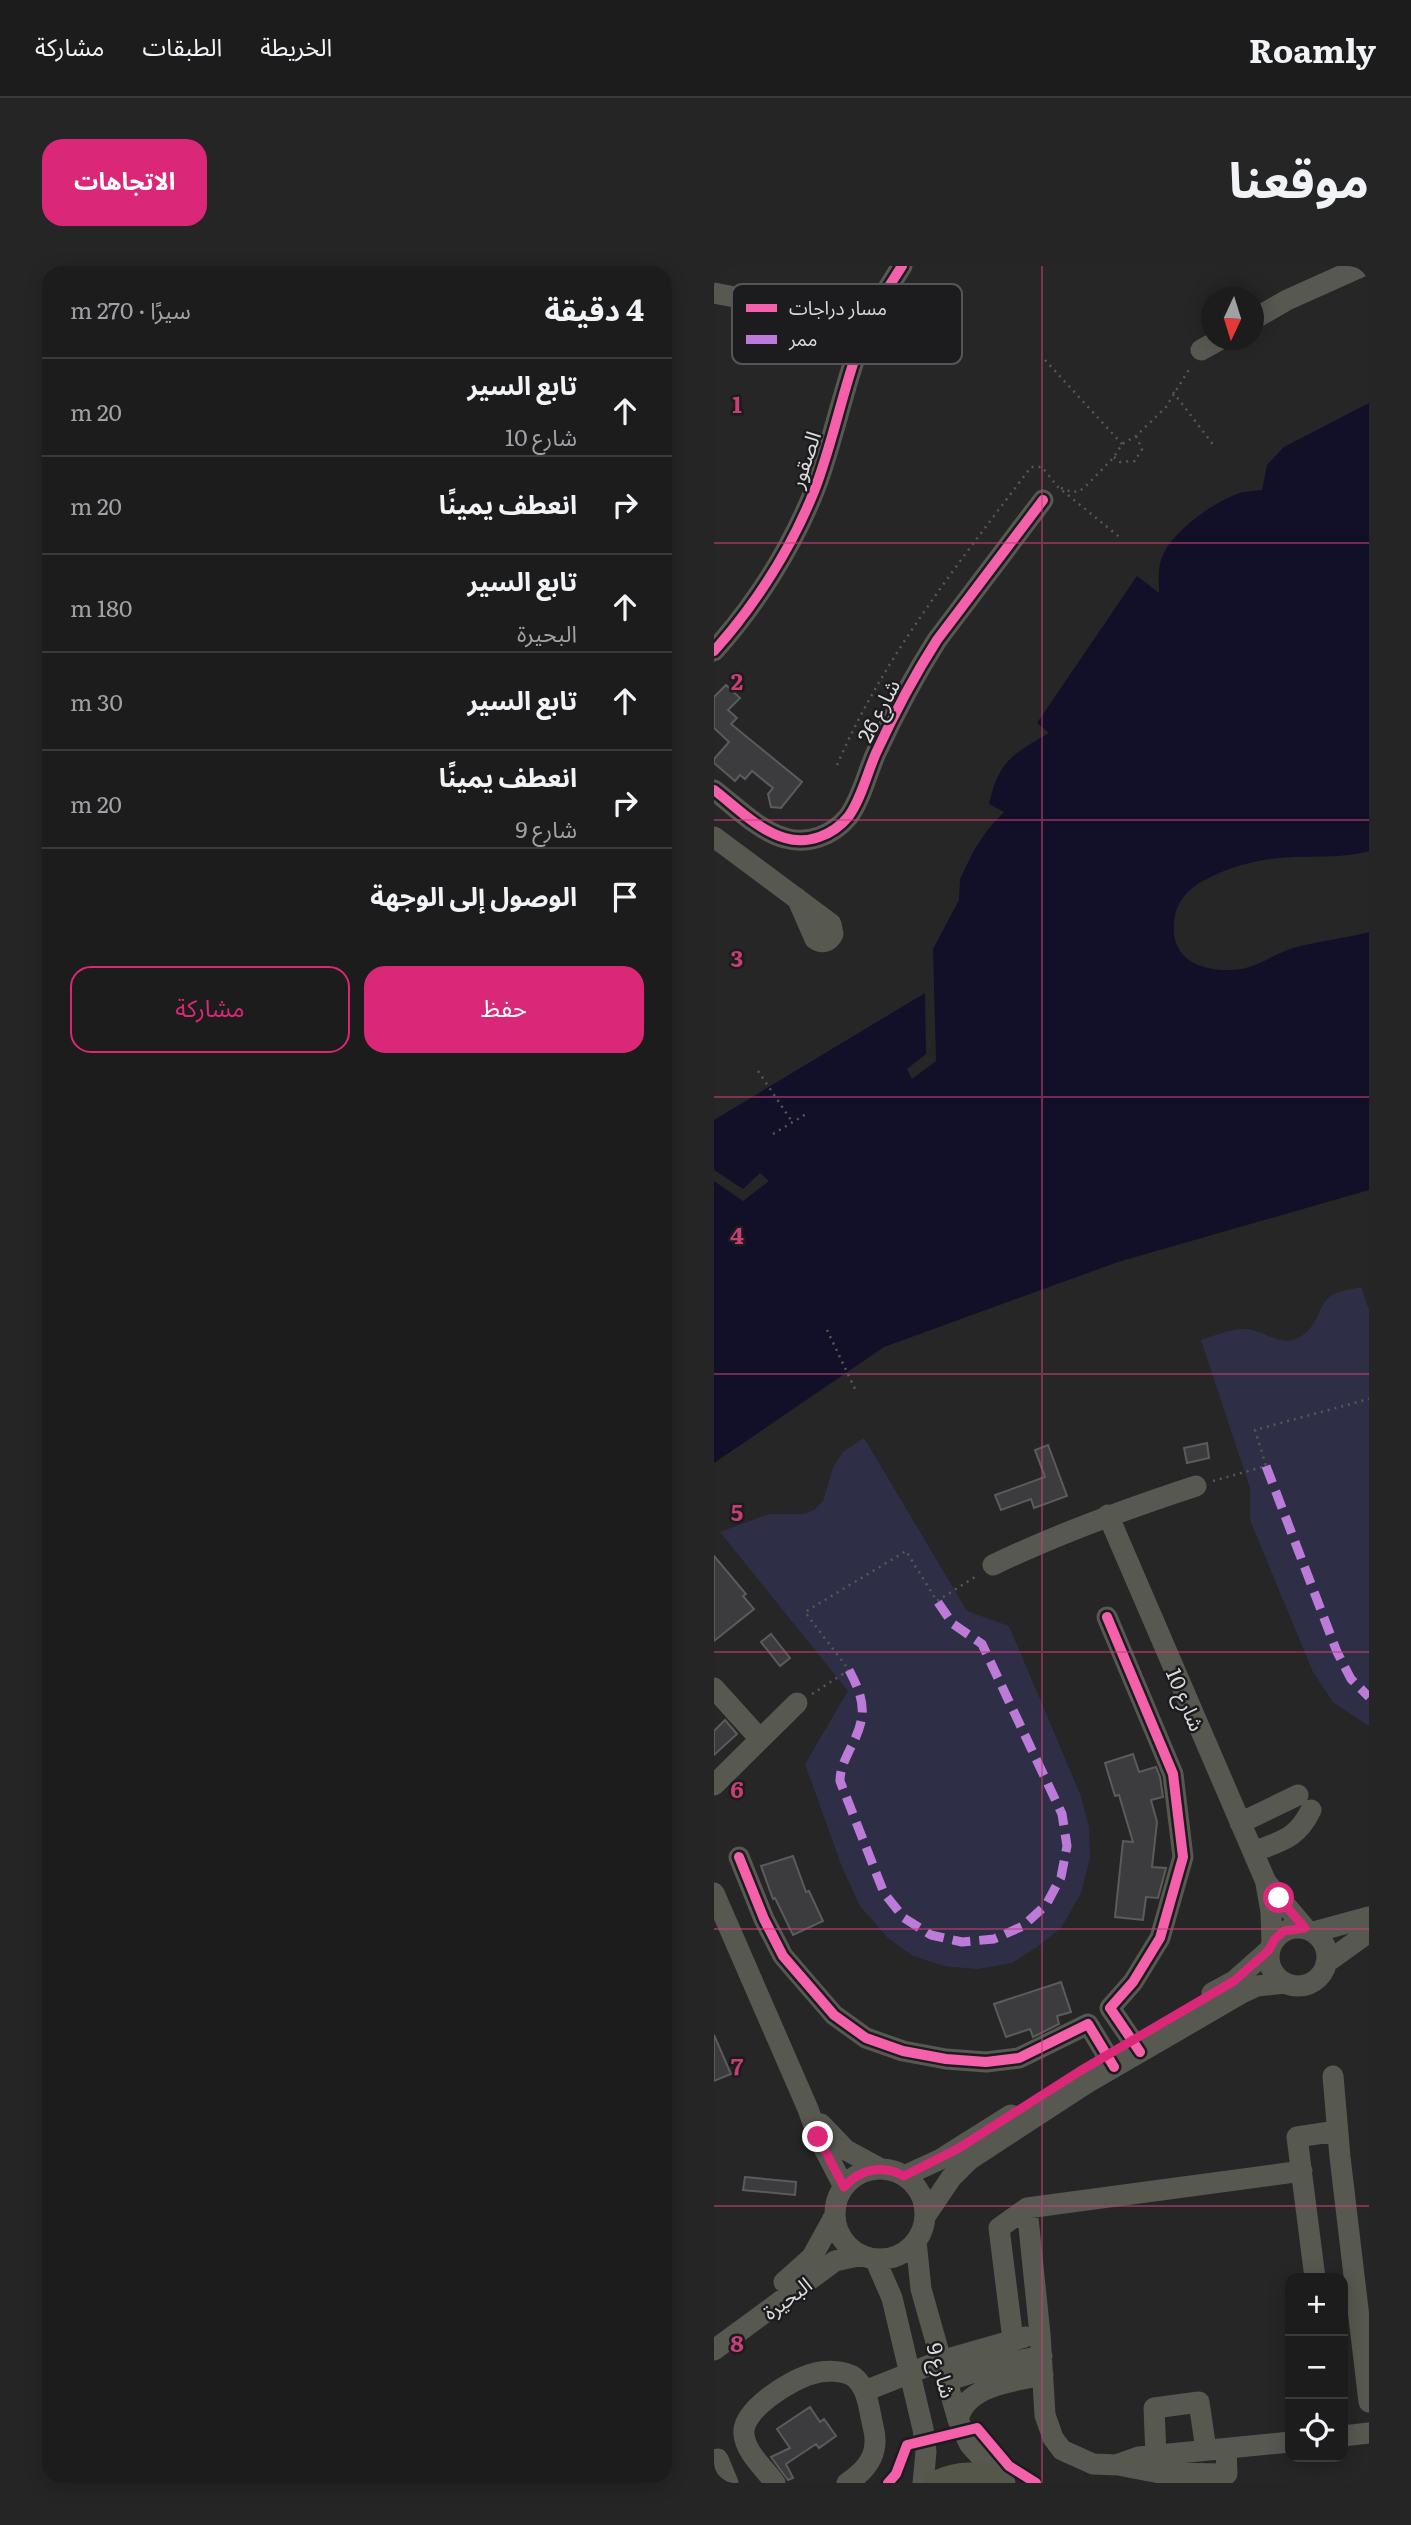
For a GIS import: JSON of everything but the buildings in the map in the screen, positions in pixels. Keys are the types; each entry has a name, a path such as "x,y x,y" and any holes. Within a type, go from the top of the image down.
{"main road":[{"path":"937,2483 953,2477 976,2475 1004,2483"}],"street":[{"name":"الصقور","path":"892,284 902,266"},
{"path":"1264,313 1363,266"},
{"path":"714,293 732,296"},
{"name":"الصقور","path":"714,652 758,593 792,537 815,488 853,364"},
{"name":"شارع 26","path":"714,790 753,820 786,838 817,838 840,825 852,810 890,722 924,662 1043,500"},
{"path":"714,836 797,898"},
{"path":"993,1565 1046,1539 1196,1486"},
{"name":"شارع 10","path":"1108,1515 1266,1882 1271,1912 1270,1947"},
{"path":"739,1857 764,1919 783,1956 834,2015 866,2038 903,2051 946,2059 986,2062 1019,2058 1088,2024 1110,2008 1133,1982 1160,1938 1183,1857 1173,1774 1107,1617"},
{"path":"714,1688 760,1739"},
{"path":"714,1785 797,1703"},
{"path":"1240,1823 1304,1803 1303,1826 1294,1834 1253,1852"},
{"name":"شارع 10","path":"1266,1882 1309,1930"},
{"path":"714,1893 818,2137 844,2187"},
{"path":"1136,2046 1234,1981 1287,1929 1309,1930 1369,1917"},
{"path":"904,2176 959,2148 1136,2046 1242,1993 1257,1986 1308,1984 1320,1976 1326,1963 1325,1945 1309,1930"},
{"path":"1326,1963 1369,1932"},
{"path":"1270,1947 1271,1969 1285,1983"},
{"path":"1110,2008 1136,2046"},
{"path":"1088,2024 1110,2061"},
{"path":"881,2169 860,2174 844,2187 837,2200 835,2215 843,2239 869,2257 898,2256 916,2241 923,2229 926,2215 951,2178 969,2160 1110,2061"},
{"path":"1333,2076 1348,2273"},
{"path":"808,2109 836,2142 856,2157 904,2176 914,2184 922,2195 926,2215"},
{"path":"1314,2273 1297,2137 1337,2131"},
{"path":"1013,2340 999,2228 1027,2208 1302,2171"},
{"path":"1027,2208 1045,2415 1053,2438 1062,2450 1093,2464 1118,2465 1160,2473 1227,2474 1199,2402 1154,2408 1156,2456"},
{"name":"البحيرة","path":"714,2350 773,2299 812,2257 835,2215"},
{"name":"شارع 9","path":"916,2241 921,2289 958,2420 970,2445 1004,2483"},
{"name":"البحيرة","path":"714,2332 835,2261 869,2257"},
{"name":"شارع 9","path":"869,2257 892,2298 923,2429 926,2452 923,2483"},
{"path":"1348,2279 1369,2402"},
{"path":"892,2298 921,2289"},
{"path":"943,2371 1013,2340 1040,2334"},
{"path":"865,2391 908,2374 1001,2364 1042,2365"},
{"path":"958,2420 965,2404 984,2391 1042,2365"},
{"path":"775,2483 749,2449 743,2435 745,2422 755,2408 793,2383 813,2374 836,2371 853,2377 865,2391 876,2439 868,2468 847,2483"},
{"path":"1348,2435 1369,2433"},
{"path":"1118,2465 1130,2459 1285,2442"},
{"path":"718,2459 728,2483"}],"path":[{"path":"1043,500 1052,489 1058,487 1072,492 1080,491 1114,457 1122,444 1136,436 1166,407 1173,392 1206,350"},
{"path":"1045,360 1122,444"},
{"path":"1173,392 1214,447"},
{"path":"1114,457 1120,462 1135,461 1142,449 1136,436"},
{"path":"758,1071 793,1123"},
{"path":"773,1134 806,1114"},
{"path":"827,1330 856,1391"},
{"path":"1196,1486 1266,1466 1255,1430 1369,1399"},
{"path":"797,1703 849,1670 805,1612 906,1551 937,1601 993,1565"}],"shaded area":[{"path":"1369,403 1369,851 1341,856 1271,859 1227,870 1188,891 1177,909 1174,924 1175,938 1186,958 1196,964 1220,970 1246,968 1290,949 1369,932 1369,1190 1118,1262 884,1347 714,1463 714,1181 743,1201 769,1181 760,1173 743,1189 714,1170 714,1120 925,993 926,1054 907,1069 912,1079 936,1061 933,949 959,900 960,879 974,850 1004,812 989,804 997,777 1016,754 1049,733 1037,723 1137,576 1159,593 1161,560 1176,536 1196,518 1230,497 1262,490 1267,465 1284,447"},
{"path":"1361,1287 1369,1310 1369,1726 1333,1702 1313,1672 1250,1520 1250,1488 1201,1340 1244,1329 1290,1341 1310,1328 1324,1303 1334,1294"},
{"path":"864,1438 967,1611 1009,1626 1080,1794 1089,1827 1090,1858 1081,1893 1061,1928 1012,1963 977,1969 944,1966 911,1955 887,1937 860,1906 842,1867 805,1764 848,1691 720,1532 769,1514 804,1514 814,1510 823,1501 833,1468 843,1452"}],"marked path":[{"path":"1266,1466 1337,1652 1351,1679 1369,1697"},
{"path":"849,1670 859,1691 862,1718 843,1765 840,1781 884,1893 904,1918 931,1935 962,1942 994,1939 1023,1926 1046,1905 1061,1877 1067,1846 1062,1814 982,1644 953,1624 937,1601"}],"cycle path":[{"path":"891,284 902,266"},
{"path":"714,651 758,594 806,511 821,473 853,364"},
{"path":"714,790 757,824 785,838 802,840 820,837 842,823 857,803 883,738 937,640 1043,500"},
{"path":"1107,1617 1173,1774 1183,1857 1160,1938 1133,1982 1110,2008 1140,2052"},
{"path":"739,1857 764,1919 783,1956 834,2015 866,2038 903,2051 946,2059 986,2062 1019,2058 1088,2024 1114,2067"},
{"path":"888,2483 896,2474 907,2445 977,2428 1009,2466 1036,2483"}],"route":[{"path":"818,2137 844,2187 854,2177 867,2171 887,2169 904,2176 941,2159 1080,2071 1234,1981 1269,1950 1280,1933 1292,1928 1305,1928 1279,1898"}]}
